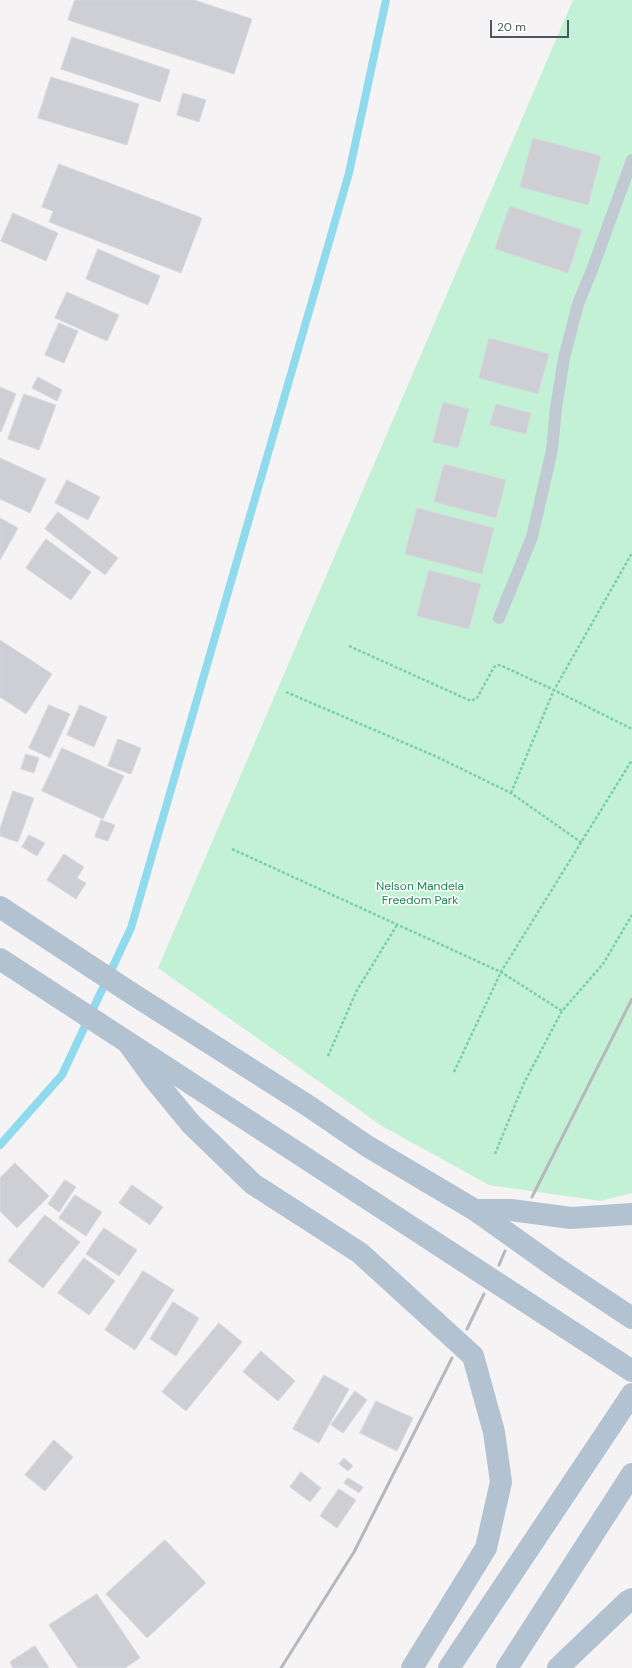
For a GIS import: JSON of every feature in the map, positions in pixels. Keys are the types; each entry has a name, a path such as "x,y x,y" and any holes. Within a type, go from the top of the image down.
{"main road":[{"path":"0,907 131,993 310,1107 367,1146 475,1210 558,1269 632,1318"},
{"path":"0,959 632,1371"},
{"path":"122,1039 191,1124 253,1184 360,1253 473,1356 494,1432 500,1482 486,1548 412,1668"},
{"path":"475,1210 511,1210 571,1218 632,1214"},
{"path":"449,1668 632,1394"},
{"path":"507,1668 632,1474"},
{"path":"558,1668 628,1601 632,1599"}],"lane":[{"path":"498,618 532,537 552,450 556,408 564,358 578,304 632,160"}],"path":[{"path":"511,793 554,690 632,553"},
{"path":"349,646 471,701 477,698 494,667 498,665 554,690 632,729"},
{"path":"286,692 435,756 511,793 582,843"},
{"path":"454,1072 501,972 632,760"},
{"path":"232,850 501,972 562,1011"},
{"path":"495,1154 524,1084 562,1011 603,964 632,915"},
{"path":"328,1056 357,990 397,925"}],"green space":[{"name":"Nelson Mandela Freedom Park","path":"573,0 632,0 632,1193 601,1201 489,1185 382,1126 158,968"}],"building":[{"path":"75,0 194,0 252,19 234,74 68,20"},
{"path":"72,37 170,70 160,102 61,69"},
{"path":"51,77 139,104 127,145 38,118"},
{"path":"183,93 206,100 199,122 177,115"},
{"path":"533,138 601,156 588,205 520,187"},
{"path":"59,164 202,218 181,273 49,222 53,211 42,207"},
{"path":"510,206 582,230 568,273 495,249"},
{"path":"13,213 58,233 46,261 1,241"},
{"path":"98,249 160,276 148,305 86,279"},
{"path":"67,292 119,315 107,341 55,318"},
{"path":"59,323 78,331 64,363 45,355"},
{"path":"489,338 549,354 538,394 479,378"},
{"path":"38,377 62,390 57,401 32,388"},
{"path":"0,387 16,394 1,432 0,431"},
{"path":"24,394 56,405 39,450 8,439"},
{"path":"443,402 469,409 458,448 433,442"},
{"path":"496,404 531,413 526,434 490,425"},
{"path":"0,458 46,479 30,513 0,499"},
{"path":"444,464 506,480 496,518 434,502"},
{"path":"67,480 100,497 88,520 55,503"},
{"path":"417,508 494,528 482,574 405,554"},
{"path":"58,512 118,558 105,575 45,529"},
{"path":"0,518 18,528 0,560"},
{"path":"46,539 91,572 71,600 26,568"},
{"path":"429,570 481,584 469,629 417,616"},
{"path":"0,640 52,674 26,714 0,697"},
{"path":"49,705 70,714 50,758 29,748"},
{"path":"80,705 107,717 94,747 67,735"},
{"path":"118,739 141,748 131,774 108,766"},
{"path":"62,748 124,776 103,819 42,791"},
{"path":"26,754 39,758 34,773 21,769"},
{"path":"13,791 34,798 18,842 0,836 0,829"},
{"path":"101,820 115,825 108,841 95,837"},
{"path":"29,835 45,843 37,856 22,847"},
{"path":"64,854 84,867 77,878 86,883 76,899 47,880"},
{"path":"15,1163 49,1196 17,1228 0,1211 0,1178"},
{"path":"65,1180 76,1187 59,1212 48,1204"},
{"path":"132,1185 163,1207 150,1225 119,1203"},
{"path":"75,1195 102,1212 86,1236 59,1218"},
{"path":"45,1215 80,1242 43,1288 8,1261"},
{"path":"104,1228 137,1250 119,1276 86,1254"},
{"path":"84,1258 115,1281 89,1315 58,1293"},
{"path":"143,1271 174,1290 135,1350 105,1330"},
{"path":"173,1302 199,1318 176,1356 150,1339"},
{"path":"219,1323 242,1342 186,1411 162,1392"},
{"path":"261,1351 295,1381 278,1401 243,1372"},
{"path":"324,1375 349,1389 319,1443 293,1429"},
{"path":"355,1391 367,1400 343,1433 331,1425"},
{"path":"376,1401 413,1418 397,1451 360,1433"},
{"path":"54,1440 73,1457 45,1491 25,1475"},
{"path":"344,1458 353,1466 348,1471 339,1464"},
{"path":"301,1472 321,1488 310,1502 290,1487"},
{"path":"348,1478 363,1487 359,1493 344,1483"},
{"path":"339,1489 356,1500 337,1528 320,1516"},
{"path":"165,1540 206,1583 147,1638 106,1594"},
{"path":"97,1594 140,1658 125,1668 78,1668 49,1625"},
{"path":"35,1646 49,1668 13,1668 10,1662"}],"waterway":[{"path":"0,1145 62,1075 131,928 349,173 386,0"}],"railway":[{"path":"532,1197 632,999"},
{"path":"499,1265 505,1251"},
{"path":"467,1329 484,1294"},
{"path":"281,1668 354,1552 452,1358"}]}
